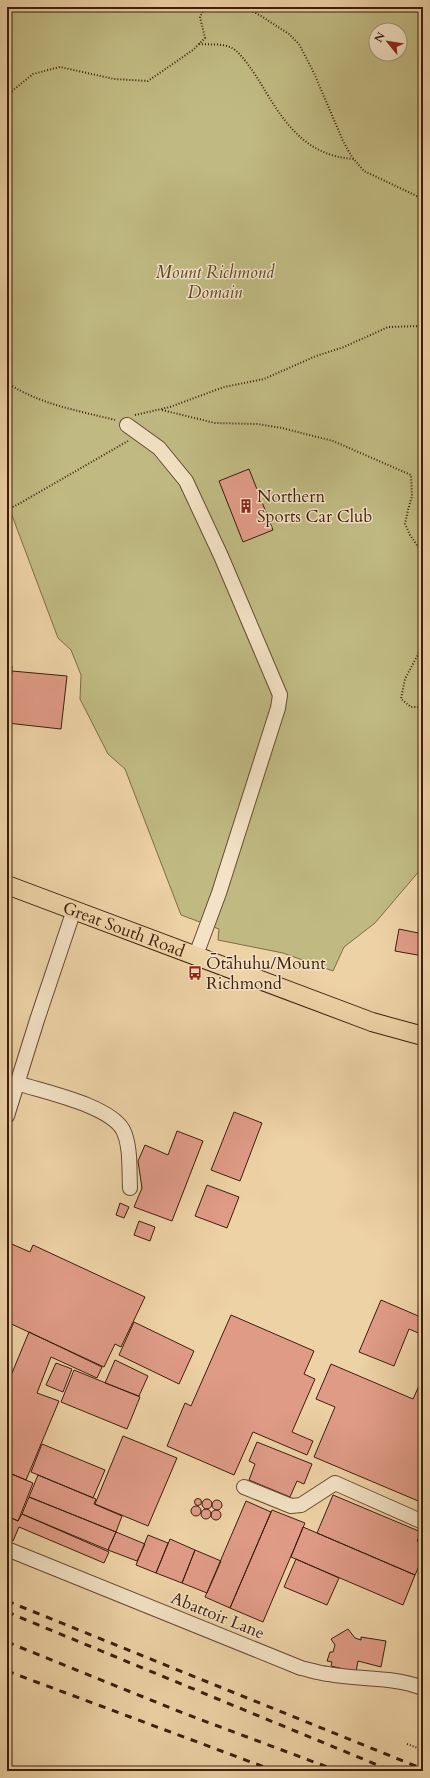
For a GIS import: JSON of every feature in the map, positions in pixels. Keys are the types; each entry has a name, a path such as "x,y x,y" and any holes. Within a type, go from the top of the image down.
{"main road":[{"name":"Great South Road","path":"7,885 372,1022 423,1036"}],"lane":[{"path":"124,420 139,434 159,448 186,481 221,556 280,694 278,708 219,893 196,955"},
{"path":"7,1116 74,910"},
{"path":"17,1083 96,1108 112,1118 122,1130 127,1143 130,1188"},
{"path":"244,1487 291,1506 301,1505 335,1483 423,1522"},
{"name":"Abattoir Lane","path":"7,1549 301,1668 329,1675 367,1677 406,1683 423,1688"}],"path":[{"path":"7,95 33,74 60,67 114,79 148,81 193,50 205,38 200,18 205,7"},
{"path":"244,7 289,34 299,44 314,73 341,135 354,159 364,171 423,199"},
{"path":"199,44 223,45 233,49 251,68 282,117 296,135 307,144 322,152 339,158 354,159"},
{"path":"7,384 38,400 124,420 224,387 264,379 316,356 344,347 388,327 423,326"},
{"path":"160,409 215,423 263,425 333,441 411,475 412,496 405,524 410,535 423,554"},
{"path":"7,507 10,508 17,505 139,434"},
{"path":"423,645 405,679 400,699 411,707 423,706"},
{"path":"407,1744 423,1750"}],"green space":[{"name":"Mount Richmond Domain","path":"7,7 423,7 423,862 421,869 375,923 344,947 333,971 283,953 218,940 219,929 181,915 125,769 108,754 80,699 81,675 71,650 58,638 10,510 7,509"}],"building":[{"name":"Northern Sports Car Club","path":"249,469 273,530 243,542 219,481"},
{"path":"7,663 12,666 7,717"},
{"path":"12,671 67,676 61,729 7,723"},
{"path":"399,929 423,934 423,956 395,951"},
{"path":"234,1112 262,1123 240,1181 211,1170"},
{"path":"177,1131 203,1141 172,1221 134,1207 142,1188 138,1161 145,1145 168,1155"},
{"path":"207,1185 239,1197 227,1228 195,1216"},
{"path":"120,1203 129,1207 124,1218 116,1215"},
{"path":"139,1221 155,1227 150,1241 134,1235"},
{"path":"7,1242 30,1252 33,1245 145,1297 121,1347 115,1344 104,1367 7,1322"},
{"path":"381,1300 423,1318 423,1335 409,1329 394,1366 359,1352"},
{"path":"231,1315 314,1351 304,1374 315,1379 292,1432 313,1441 307,1455 253,1432 234,1475 167,1446 185,1403 191,1406"},
{"path":"134,1322 194,1351 179,1384 119,1355"},
{"path":"29,1332 102,1367 97,1378 51,1357 37,1393 59,1401 26,1480 7,1472 7,1385"},
{"path":"115,1360 148,1376 139,1396 105,1383"},
{"path":"56,1363 72,1369 63,1392 46,1385"},
{"path":"331,1364 413,1399 423,1377 423,1503 314,1457 335,1407 316,1399"},
{"path":"74,1370 140,1397 127,1429 61,1402"},
{"path":"123,1436 177,1458 148,1526 95,1504"},
{"path":"257,1442 312,1464 304,1484 297,1481 290,1497 249,1480 255,1464 249,1461"},
{"path":"42,1444 105,1470 93,1498 31,1472"},
{"path":"7,1472 33,1483 18,1521 7,1516"},
{"path":"38,1475 96,1499 94,1504 122,1516 116,1532 29,1497"},
{"path":"333,1495 421,1532 417,1541 423,1543 423,1557 415,1575 317,1533"},
{"path":"29,1497 116,1532 108,1550 22,1514"},
{"path":"198,1498 201,1499 201,1505 198,1506 195,1505 194,1502 195,1499"},
{"path":"205,1499 209,1499 211,1500 211,1508 205,1509 202,1506 202,1502"},
{"path":"215,1500 219,1500 221,1501 221,1509 215,1510 212,1507 212,1503"},
{"path":"246,1501 271,1512 230,1608 205,1597"},
{"path":"194,1506 198,1506 200,1507 200,1515 194,1516 191,1513 191,1509"},
{"path":"204,1509 208,1509 210,1510 210,1518 204,1519 201,1516 201,1512"},
{"path":"214,1510 218,1510 220,1511 220,1519 214,1520 211,1517 211,1513"},
{"path":"272,1510 305,1523 263,1622 230,1608"},
{"path":"22,1514 109,1552 104,1563 19,1527 13,1541 7,1538 7,1516 18,1521"},
{"path":"303,1527 415,1575 403,1605 291,1557"},
{"path":"116,1532 145,1544 137,1561 108,1550"},
{"path":"148,1535 168,1543 156,1573 136,1565"},
{"path":"170,1539 195,1550 182,1583 156,1573"},
{"path":"195,1550 221,1561 207,1593 182,1583"},
{"path":"296,1559 339,1578 327,1605 284,1587"},
{"path":"348,1629 355,1638 361,1640 361,1637 386,1641 381,1667 358,1661 356,1672 331,1666 332,1662 327,1661 330,1652 333,1652 335,1645 331,1639"}],"railway":[{"path":"7,1601 423,1769"},
{"path":"7,1612 392,1771"},
{"path":"7,1642 183,1713 338,1771"},
{"path":"7,1671 275,1771"}],"place":[{"name":"Northern Sports Car Club","path":"246,506"},
{"name":"Ōtāhuhu/Mount Richmond","path":"195,973"}]}
